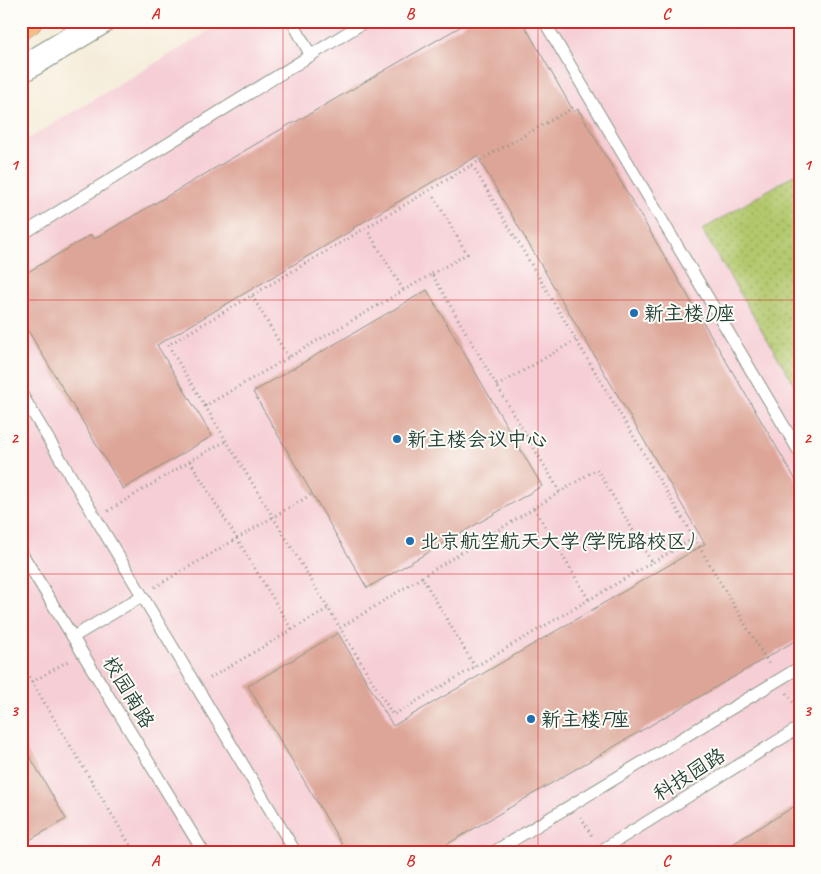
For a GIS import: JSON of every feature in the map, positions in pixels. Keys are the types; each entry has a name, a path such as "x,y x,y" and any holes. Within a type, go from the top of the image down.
{"highway":[{"path":"21,26 28,21"}],"street":[{"path":"21,70 102,21"}],"lane":[{"path":"292,21 310,56"},
{"path":"21,235 366,21"},
{"path":"544,21 800,453"},
{"path":"21,393 296,853"},
{"name":"校园南路","path":"21,552 204,853"},
{"path":"74,637 142,596"},
{"path":"492,853 800,667"},
{"name":"科技园路","path":"599,852 800,727"}],"path":[{"path":"589,98 472,165 168,346 393,715 694,538"},
{"path":"472,165 778,680 800,713"},
{"path":"204,406 467,254 433,195"},
{"path":"369,233 404,291"},
{"path":"432,274 560,492"},
{"path":"252,296 288,358"},
{"path":"497,386 576,340"},
{"path":"96,519 226,441"},
{"path":"190,461 292,630"},
{"path":"340,628 597,469 652,563"},
{"path":"160,584 312,494"},
{"path":"534,508 589,600"},
{"path":"422,577 475,667"},
{"path":"196,686 329,608"},
{"path":"32,682 83,653"},
{"path":"21,664 135,853"},
{"path":"573,804 599,852"}],"shaded area":[{"name":"北京航空航天大学(学院路校区)","path":"226,21 800,21 800,853 21,853 21,143"}],"green space":[{"path":"800,171 800,394 702,230"}],"building":[{"path":"470,21 522,21 574,112 578,109 800,487 800,638 432,853 347,853 248,686 338,633 393,726 705,544 477,156 157,345 212,436 123,489 21,319 21,276 91,235 94,239"},
{"name":"新主楼会议中心","path":"427,290 542,486 367,588 253,392"},
{"path":"21,741 66,819 21,845"},
{"path":"800,803 800,853 718,853"}],"place":[{"name":"新主楼D座","path":"634,313"},
{"name":"新主楼会议中心","path":"397,439"},
{"name":"北京航空航天大学(学院路校区)","path":"410,541"},
{"name":"新主楼F座","path":"531,719"}]}
